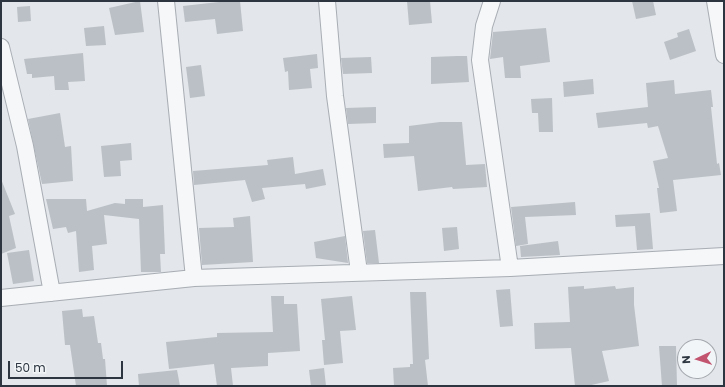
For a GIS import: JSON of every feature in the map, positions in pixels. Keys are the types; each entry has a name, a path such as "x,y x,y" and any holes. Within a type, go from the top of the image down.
{"street":[{"path":"166,1 194,278"},
{"path":"326,1 335,96 359,272"},
{"path":"492,1 484,26 480,60 510,268"},
{"path":"715,1 724,55"},
{"path":"1,47 24,146 52,293"},
{"path":"1,298 194,278 510,268 724,256"}],"building":[{"path":"140,1 144,32 115,35 109,8"},
{"path":"240,1 243,31 217,34 215,19 185,22 183,6"},
{"path":"407,1 430,1 432,23 409,25"},
{"path":"632,1 653,1 656,15 636,19"},
{"path":"30,6 31,21 18,22 17,7"},
{"path":"104,26 106,45 86,46 84,28"},
{"path":"546,28 550,62 520,66 521,78 505,78 503,57 490,59 493,32"},
{"path":"689,29 696,51 670,60 664,42 678,37 677,33"},
{"path":"83,53 85,81 68,82 69,90 55,90 54,76 32,78 32,74 27,74 24,59"},
{"path":"317,54 318,68 310,69 312,88 289,90 288,71 285,72 283,58"},
{"path":"467,56 469,82 431,84 431,57"},
{"path":"371,57 372,73 343,74 341,58"},
{"path":"201,65 205,96 190,98 186,67"},
{"path":"593,79 594,94 564,97 563,82"},
{"path":"674,80 675,94 711,90 713,107 711,107 717,164 719,163 721,175 673,180 677,211 660,213 657,188 659,188 653,161 668,158 658,126 648,128 647,123 598,128 596,113 648,107 646,83"},
{"path":"552,98 553,132 539,132 538,113 532,113 531,99"},
{"path":"376,107 376,123 348,124 346,108"},
{"path":"60,113 65,147 71,146 73,181 42,184 28,119"},
{"path":"440,122 462,122 466,165 485,164 487,187 453,189 452,187 418,191 414,156 384,158 383,144 409,143 409,126"},
{"path":"131,143 132,160 120,161 121,176 104,177 101,146"},
{"path":"293,157 295,174 323,169 326,185 306,189 305,184 262,188 265,199 252,202 245,180 194,185 193,171 268,165 267,160"},
{"path":"1,179 15,214 9,216 16,248 1,254"},
{"path":"46,199 86,199 87,211 115,203 125,204 125,199 143,199 143,207 163,205 165,254 160,254 161,272 141,272 139,219 104,215 107,244 92,246 94,270 79,272 76,231 68,233 66,227 53,229"},
{"path":"575,202 576,215 525,217 528,244 516,246 511,207"},
{"path":"650,213 653,249 637,250 635,226 616,227 615,215"},
{"path":"250,216 253,262 202,265 199,228 234,227 233,218"},
{"path":"457,227 459,249 444,251 442,228"},
{"path":"375,230 379,263 367,263 363,231"},
{"path":"345,236 348,263 316,258 314,242"},
{"path":"558,241 560,255 521,257 520,246"},
{"path":"29,250 34,281 13,284 7,253"},
{"path":"584,286 584,289 615,286 616,289 634,287 634,305 639,346 602,351 609,381 587,386 575,386 571,348 535,349 534,323 570,322 568,287"},
{"path":"510,289 513,326 500,327 496,290"},
{"path":"410,292 426,292 429,359 425,360 428,386 394,386 393,368 410,367 410,364 413,364"},
{"path":"271,296 284,296 284,304 297,304 300,351 268,353 268,366 231,368 233,386 217,386 214,364 169,369 166,342 217,337 217,333 273,332"},
{"path":"352,296 356,330 340,331 343,363 324,365 322,340 325,340 321,299"},
{"path":"82,309 83,317 94,316 98,343 101,343 103,359 105,359 107,386 76,386 70,345 65,345 62,311"},
{"path":"659,346 676,346 677,386 662,386"},
{"path":"324,368 326,386 311,386 309,370"},
{"path":"177,370 180,386 139,386 138,374"}]}
